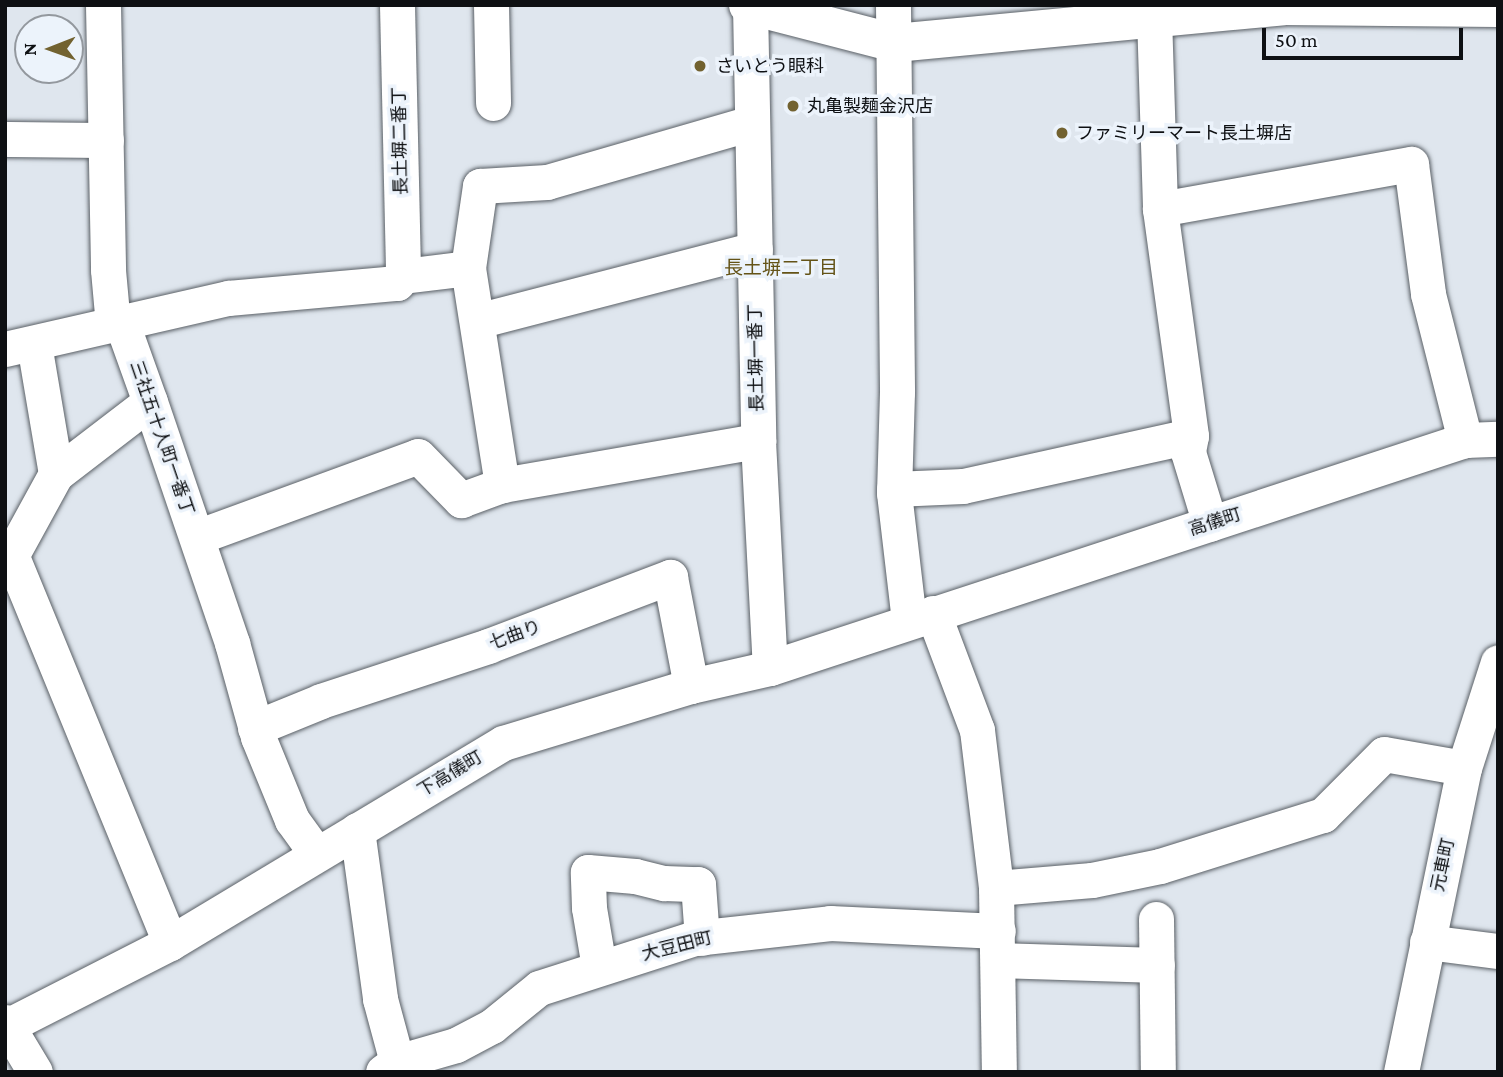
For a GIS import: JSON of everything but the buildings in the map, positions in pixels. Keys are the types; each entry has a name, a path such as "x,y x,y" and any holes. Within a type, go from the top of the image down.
{"main road":[{"path":"750,5 895,43 1034,17 1154,16 1283,6 1498,8"}],"street":[{"name":"三社五十人町一番丁","path":"103,5 108,270 112,314 121,321 150,401 197,537 256,728 292,820 316,853"},
{"name":"長土塀二番丁","path":"397,5 403,276"},
{"path":"491,5 493,103"},
{"name":"長土塀一番丁","path":"750,5 758,441 770,668"},
{"path":"893,5 894,489 921,617 977,730 996,888 999,1072"},
{"path":"1154,16 1160,209 1191,436 1188,453 1210,524"},
{"path":"502,485 468,268 480,186 547,182 752,123"},
{"path":"5,139 106,141"},
{"path":"1160,209 1411,164 1428,293 1481,440"},
{"path":"477,321 755,249"},
{"path":"57,474 19,347 228,298 397,283 403,276 468,268"},
{"path":"150,401 57,474 9,562 170,943"},
{"path":"894,489 963,486 1191,436"},
{"name":"高儀町","path":"921,617 1481,440"},
{"path":"197,537 418,456 461,500 502,485 758,441"},
{"name":"七曲り","path":"256,728 321,701 488,646 670,577 691,686"},
{"name":"下高儀町","path":"6,1024 170,943 503,743 691,686 770,668 921,617"},
{"name":"元車町","path":"1401,1072 1464,768 1498,662"},
{"path":"996,888 1092,880 1160,866 1323,815 1384,754 1464,768"},
{"path":"357,831 392,1068"},
{"path":"600,967 589,908 588,872 635,876 664,883 698,884 702,938"},
{"path":"1156,919 1158,1072"},
{"name":"大豆田町","path":"392,1068 456,1045 492,1026 539,988 600,967 702,938 830,923 1157,965"},
{"path":"1427,942 1498,951"},
{"path":"6,1024 35,1072"}],"place":[{"name":"さいとう眼科","path":"700,66"},
{"name":"丸亀製麺金沢店","path":"793,106"},
{"name":"ファミリーマート長土塀店","path":"1062,133"}],"district":[{"name":"長土塀二丁目","path":"781,268"}]}
